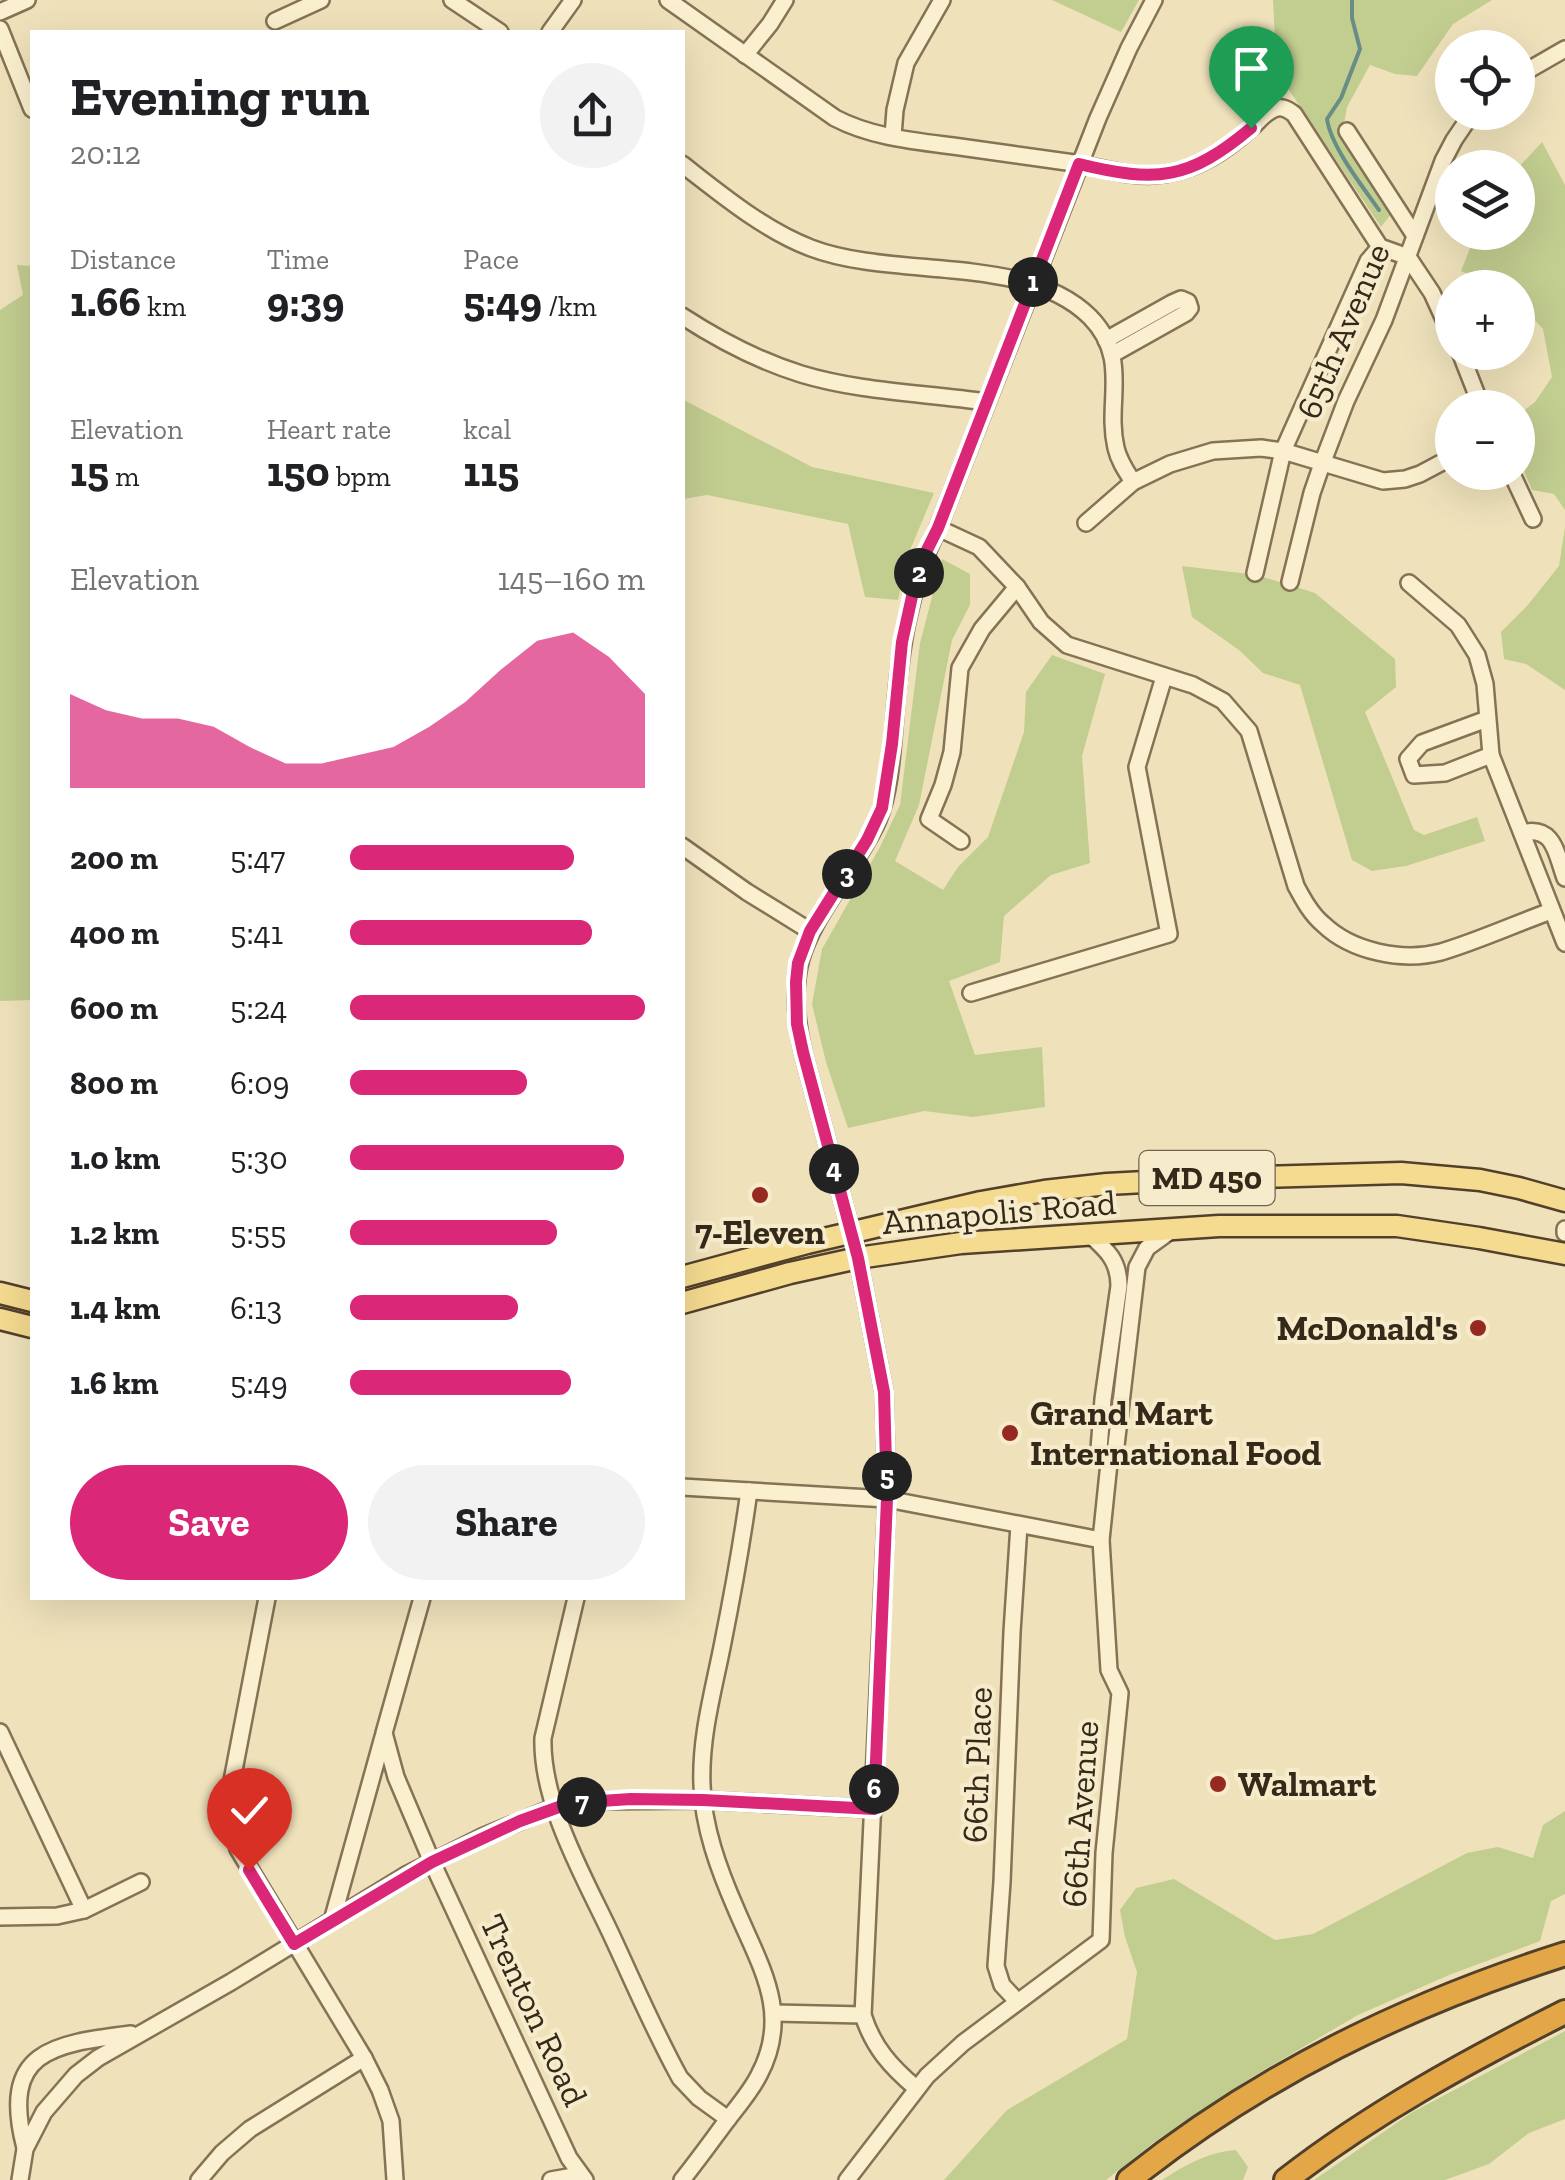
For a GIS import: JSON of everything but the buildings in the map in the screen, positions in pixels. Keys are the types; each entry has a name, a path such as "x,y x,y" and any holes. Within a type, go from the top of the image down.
{"highway":[{"path":"1129,2180 1237,2103 1346,2040 1424,2004 1565,1954"},
{"path":"1286,2180 1428,2085 1565,2012"}],"main road":[{"name":"Annapolis Road","path":"685,1276 981,1202 1108,1184 1401,1172 1480,1180 1565,1201"},
{"name":"Annapolis Road","path":"685,1302 790,1272 960,1243 1220,1226 1398,1226 1565,1254"},
{"path":"0,1293 30,1300"},
{"path":"0,1319 30,1326"}],"street":[{"path":"0,12 27,0"},
{"path":"275,21 321,0"},
{"path":"452,0 497,30"},
{"path":"552,30 574,0"},
{"path":"668,0 835,118 854,128 911,141 1161,175 1209,160 1269,111 1287,108 1380,247 1408,258 1435,299"},
{"path":"745,55 784,0"},
{"path":"893,136 906,63 942,0"},
{"path":"916,2088 882,2056 863,2016 887,1499 884,1392 858,1258 797,1024 798,963 810,931 867,840 882,808 902,642 924,556 1079,164 1154,0"},
{"path":"0,29 30,104"},
{"path":"1535,66 1565,49"},
{"name":"65th Avenue","path":"1290,582 1322,464 1384,320 1443,161 1461,130"},
{"path":"1347,131 1415,236"},
{"path":"685,166 749,213 811,248 870,263 1008,276 1053,292 1089,316 1109,347 1114,438 1122,466 1133,482"},
{"name":"65th Avenue","path":"1255,573 1283,451 1368,261 1380,247"},
{"path":"1181,299 1188,302 1190,308 1186,313 1109,347 1172,303 1181,299"},
{"path":"685,318 740,350 803,375 986,402"},
{"path":"1086,523 1133,482 1170,464 1213,451 1283,451 1383,481 1404,480 1435,466"},
{"path":"1519,490 1533,519"},
{"path":"938,528 979,546 1041,622 1067,645 1193,684 1223,701 1249,731 1296,886 1323,925 1342,938 1382,953 1438,953 1552,910"},
{"path":"1409,583 1458,625 1477,654 1485,684 1491,755 1564,939"},
{"path":"961,841 929,819 952,752 960,668 982,629 1016,587"},
{"path":"971,993 1169,934 1137,767 1164,677"},
{"path":"1487,719 1422,744 1408,759 1414,776 1445,773 1491,755"},
{"path":"1522,833 1542,831 1550,838 1565,878"},
{"path":"685,848 810,931"},
{"name":"66th Avenue","path":"847,2180 916,2088 963,2043 1101,1940 1104,1853 1120,1693 1109,1670 1100,1540 1109,1463 1115,1454 1137,1268 1147,1248 1172,1230"},
{"name":"66th Avenue","path":"1090,1234 1113,1258 1119,1271 1099,1448 1109,1463"},
{"path":"685,1487 887,1499 1100,1540"},
{"path":"682,2180 760,2074 774,2013 762,1966 724,1881 703,1800 704,1739 750,1491"},
{"name":"66th Place","path":"1017,2002 1002,1985 996,1966 1019,1525"},
{"path":"267,1600 231,1786 232,1834 364,2058 388,2108 395,2180"},
{"path":"332,1921 421,1600"},
{"path":"576,1600 544,1738 545,1773 584,1878 680,2078 728,2120"},
{"path":"0,1732 84,1910"},
{"name":"Trenton Road","path":"384,1734 396,1777 432,1862 582,2178"},
{"path":"20,2180 25,2149 44,2112 76,2075 98,2058 432,1862 484,1836 555,1807 593,1801 703,1800 874,1809"},
{"path":"0,1917 56,1916 84,1910 141,1882"},
{"path":"774,2013 863,2016"},
{"path":"25,2149 15,2108 17,2084 28,2066 42,2054 58,2049 140,2033"},
{"path":"198,2180 222,2152 250,2129 364,2058"},
{"path":"550,2180 582,2178"}],"green space":[{"path":"1052,0 1139,0 1121,32"},
{"path":"1273,0 1492,0 1449,30 1435,30 1435,50 1417,76 1395,74 1370,65 1347,107 1342,135 1392,213 1381,227 1287,87 1275,38"},
{"path":"1542,142 1565,185 1565,510 1554,494 1532,490 1535,402 1552,377 1543,329 1535,320 1535,270 1461,270 1469,250 1535,250 1535,150"},
{"path":"17,265 30,266 30,1000 0,1001 0,310 23,295"},
{"path":"685,401 812,467 934,493 910,550 898,600 865,597 848,524 707,495 685,499"},
{"path":"1565,527 1565,690 1526,664 1504,659 1501,632 1559,566"},
{"path":"942,559 970,574 970,605 952,640 919,805 895,861 943,890 958,867 988,837 1024,732 1026,692 1052,655 1105,674 1082,756 1090,863 1051,875 1004,916 1000,962 949,981 975,1055 1042,1047 1045,1107 973,1117 924,1111 848,1128 812,1004 822,949 900,805 920,643"},
{"path":"1182,566 1257,575 1315,593 1395,659 1396,687 1365,712 1414,830 1424,835 1477,817 1485,841 1406,866 1372,871 1352,860 1300,685 1263,673 1239,650 1192,617"},
{"path":"1565,1811 1565,1894 1551,1901 1540,1941 1358,2015 1252,2077 1153,2143 1106,2180 944,2180 1007,2110 1127,2039 1137,1972 1120,1910 1136,1888 1174,1879 1275,1940 1313,1934 1467,1853 1498,1847 1533,1858 1543,1825"},
{"path":"1565,2031 1565,2119 1529,2133 1489,2164 1445,2180 1314,2180 1411,2113"},
{"path":"1236,2150 1248,2167 1243,2180 1162,2180 1197,2160"}],"waterway":[{"path":"1352,0 1360,49 1341,98 1327,119 1341,154 1379,210"}],"place":[{"name":"7-Eleven","path":"760,1195"},
{"name":"McDonald's","path":"1478,1328"},
{"name":"Grand Mart International Food","path":"1010,1433"},
{"name":"Walmart","path":"1218,1784"}],"route":[{"path":"249,1870 294,1944 432,1862 484,1836 570,1803 703,1800 874,1809 887,1499 884,1392 858,1258 797,1024 798,963 810,931 867,840 882,808 902,642 924,556 1079,164 1135,174 1161,175 1190,169 1209,160 1251,128"}]}
